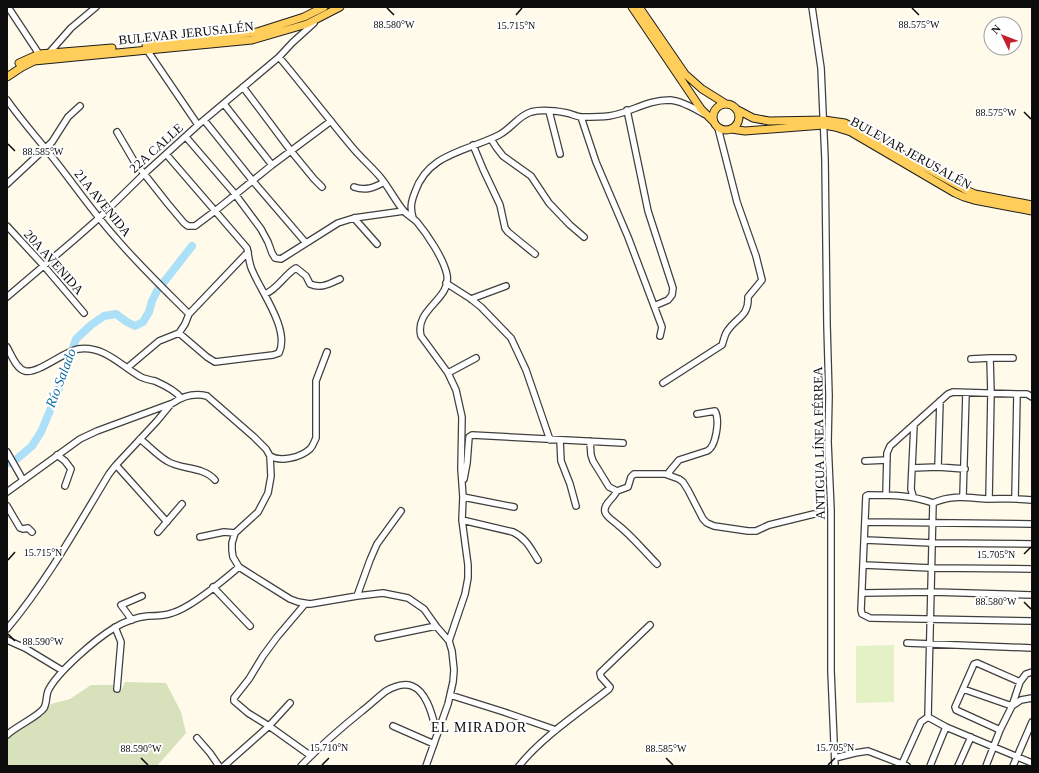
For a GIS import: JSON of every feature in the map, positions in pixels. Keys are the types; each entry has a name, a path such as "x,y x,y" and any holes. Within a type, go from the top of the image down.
{"main road":[{"name":"BULEVAR JERUSALÉN","path":"51,56 257,32 299,19 324,7"},
{"name":"BULEVAR JERUSALÉN","path":"51,56 147,50 252,40 293,28 321,17 340,7"},
{"path":"632,7 706,115 718,128 722,130 731,129 734,127 739,120 739,115 736,109 732,105 726,104 702,90 685,74 639,7"},
{"path":"7,71 20,62 39,54 51,56"},
{"path":"7,77 28,63 51,56"},
{"path":"713,121 712,117 715,109 718,106 726,104"},
{"name":"BULEVAR JERUSALÉN","path":"736,109 753,118 769,121 845,123 853,126 957,186 971,192 1032,205"},
{"name":"BULEVAR JERUSALÉN","path":"731,129 745,131 824,122 851,132 955,193 974,200 1032,211"}],"street":[{"path":"8,7 39,54"},
{"path":"51,56 71,28 96,7"},
{"name":"ANTIGUA LÍNEA FÉRREA","path":"812,7 821,68 824,122 827,235 827,325 830,396 828,442 831,510 831,671 835,758 834,766"},
{"name":"22A CALLE","path":"7,297 100,218 144,174 198,125 279,57 321,17"},
{"path":"147,50 198,125"},
{"path":"279,57 353,148 384,182 404,211 417,223 438,254 447,276 443,292 423,316 420,332 421,336 448,373 456,390 462,417 462,520 468,565 468,578 465,594 449,641"},
{"path":"243,87 291,151 322,187"},
{"name":"21A AVENIDA","path":"7,100 21,120 46,148 114,236 160,286 189,314"},
{"path":"413,218 410,205 422,178 431,168 455,151 491,139 505,132 524,115 533,112 549,111 581,117 609,116 656,101 672,100 690,106 706,115"},
{"path":"224,104 272,165"},
{"path":"7,184 52,142 68,117 80,106"},
{"path":"628,110 648,211 673,288 672,295 668,300 654,306"},
{"path":"549,111 560,154"},
{"path":"581,117 596,162 628,237 662,327 660,336"},
{"path":"204,120 252,180 306,243"},
{"path":"117,132 134,162 184,223 188,226 195,226 252,180 331,121"},
{"path":"663,383 722,345 725,334 746,311 748,297 762,280 756,256 737,202 718,128"},
{"path":"186,137 236,194 261,229 275,258 280,259 338,223 354,218 404,211"},
{"path":"491,139 504,156 531,176 549,203 584,237"},
{"path":"473,145 500,205 505,228 535,254"},
{"path":"166,154 244,245 248,252 253,273 265,294 277,321 282,348 279,353 273,355 215,362 179,333"},
{"path":"354,187 363,190 378,186 384,182"},
{"path":"354,218 377,244"},
{"name":"20A AVENIDA","path":"7,226 84,313"},
{"path":"128,368 155,344 179,333 186,324 189,314 248,252"},
{"path":"265,294 272,291 290,272 296,268 306,276 310,284 316,286 323,286 340,279"},
{"path":"446,282 472,298 511,338 526,370 550,440"},
{"path":"472,298 506,286"},
{"path":"7,347 19,367 23,371 28,372 78,349 87,349 111,356 141,377 164,385 181,398"},
{"path":"270,456 274,459 288,458 302,454 314,445 316,438 316,382 327,352"},
{"path":"448,373 476,358"},
{"path":"989,499 992,393 990,358"},
{"path":"971,359 1012,358"},
{"path":"886,495 887,453 890,446 952,392 1027,394 1032,397"},
{"path":"963,496 966,393"},
{"path":"7,492 80,440 163,409 181,398 201,394 207,396 254,436 266,449 270,456 271,476 268,493 258,512 235,533 232,543 233,557 240,567 290,599 305,604 383,593 408,598 424,609 449,641 452,651 454,670 450,696 426,766"},
{"path":"1015,498 1017,394"},
{"path":"938,467 940,401"},
{"path":"7,629 35,594 65,549 109,474 158,421 163,409"},
{"path":"670,475 669,472 679,460 711,450 713,446 717,429 717,414 715,411 697,414"},
{"path":"912,496 914,425"},
{"path":"462,487 467,463 469,437 472,435 623,443"},
{"path":"140,440 167,461 206,473 215,480"},
{"path":"560,440 561,461 570,484 576,506"},
{"path":"590,441 591,455 609,487 617,491 628,487 631,477 634,474 670,475 683,482 702,519 714,526 756,531 769,525 814,514"},
{"path":"7,452 24,480"},
{"path":"57,455 65,461 71,469 65,486"},
{"path":"865,460 887,460"},
{"path":"116,465 167,522"},
{"path":"912,468 938,467 964,469"},
{"path":"617,491 614,498 606,505 605,512 607,516 624,530 657,564"},
{"path":"463,496 514,507"},
{"path":"1032,500 1015,498 989,499 963,496 949,497 933,503 912,496 866,496 862,610 862,614 870,618 1032,621"},
{"path":"928,717 933,503"},
{"path":"158,532 182,504"},
{"path":"7,506 20,528 28,528 32,532"},
{"path":"357,596 370,560 378,544 401,511"},
{"path":"462,520 519,534 525,540 538,560"},
{"path":"865,522 1032,524"},
{"path":"200,537 224,532 235,533"},
{"path":"865,540 932,543 1032,544"},
{"path":"864,565 931,568 1032,569"},
{"path":"7,735 13,729 44,708 48,691 63,671 89,647 115,627 146,616 162,616 179,611 213,588 240,567"},
{"path":"213,588 250,626"},
{"path":"863,593 932,592 1032,595"},
{"path":"132,620 121,605 142,596"},
{"path":"305,604 263,656 249,679 234,698 234,701 248,713 311,756"},
{"path":"519,766 525,758 556,730 610,689 610,687 600,677 600,673 650,625"},
{"path":"378,638 436,626"},
{"path":"115,627 121,642 118,688"},
{"path":"7,641 25,648 63,671"},
{"path":"907,643 1032,648"},
{"path":"1000,730 956,710 955,707 972,666 977,663 1020,682"},
{"path":"986,766 1000,730 1012,706 1020,682 1026,674 1032,672"},
{"path":"301,766 340,729 386,692 396,686 414,686 424,698 432,714 437,734"},
{"path":"963,689 1012,706"},
{"path":"450,696 504,712 556,730"},
{"path":"1012,706 1021,700 1032,698"},
{"path":"224,766 269,726 290,703"},
{"path":"835,758 868,751 904,765 921,722 928,717"},
{"path":"928,717 946,727 995,746 1032,763"},
{"path":"1013,766 1032,722"},
{"path":"393,726 434,744"},
{"path":"930,766 946,727"},
{"path":"958,766 971,737"},
{"path":"197,738 219,766"}],"green space":[{"path":"894,645 894,702 856,703 856,646"},
{"path":"125,682 166,683 181,712 186,733 157,766 7,766 7,739 13,732 43,715 51,704 70,699 91,685 114,685 114,690 121,691"}],"waterway":[{"name":"Río Salado","path":"18,458 32,446 41,432 57,394 76,339 91,325 104,316 116,314 135,326 143,322 149,312 157,291 192,246"}],"district":[{"name":"EL MIRADOR","path":"479,727"}]}
